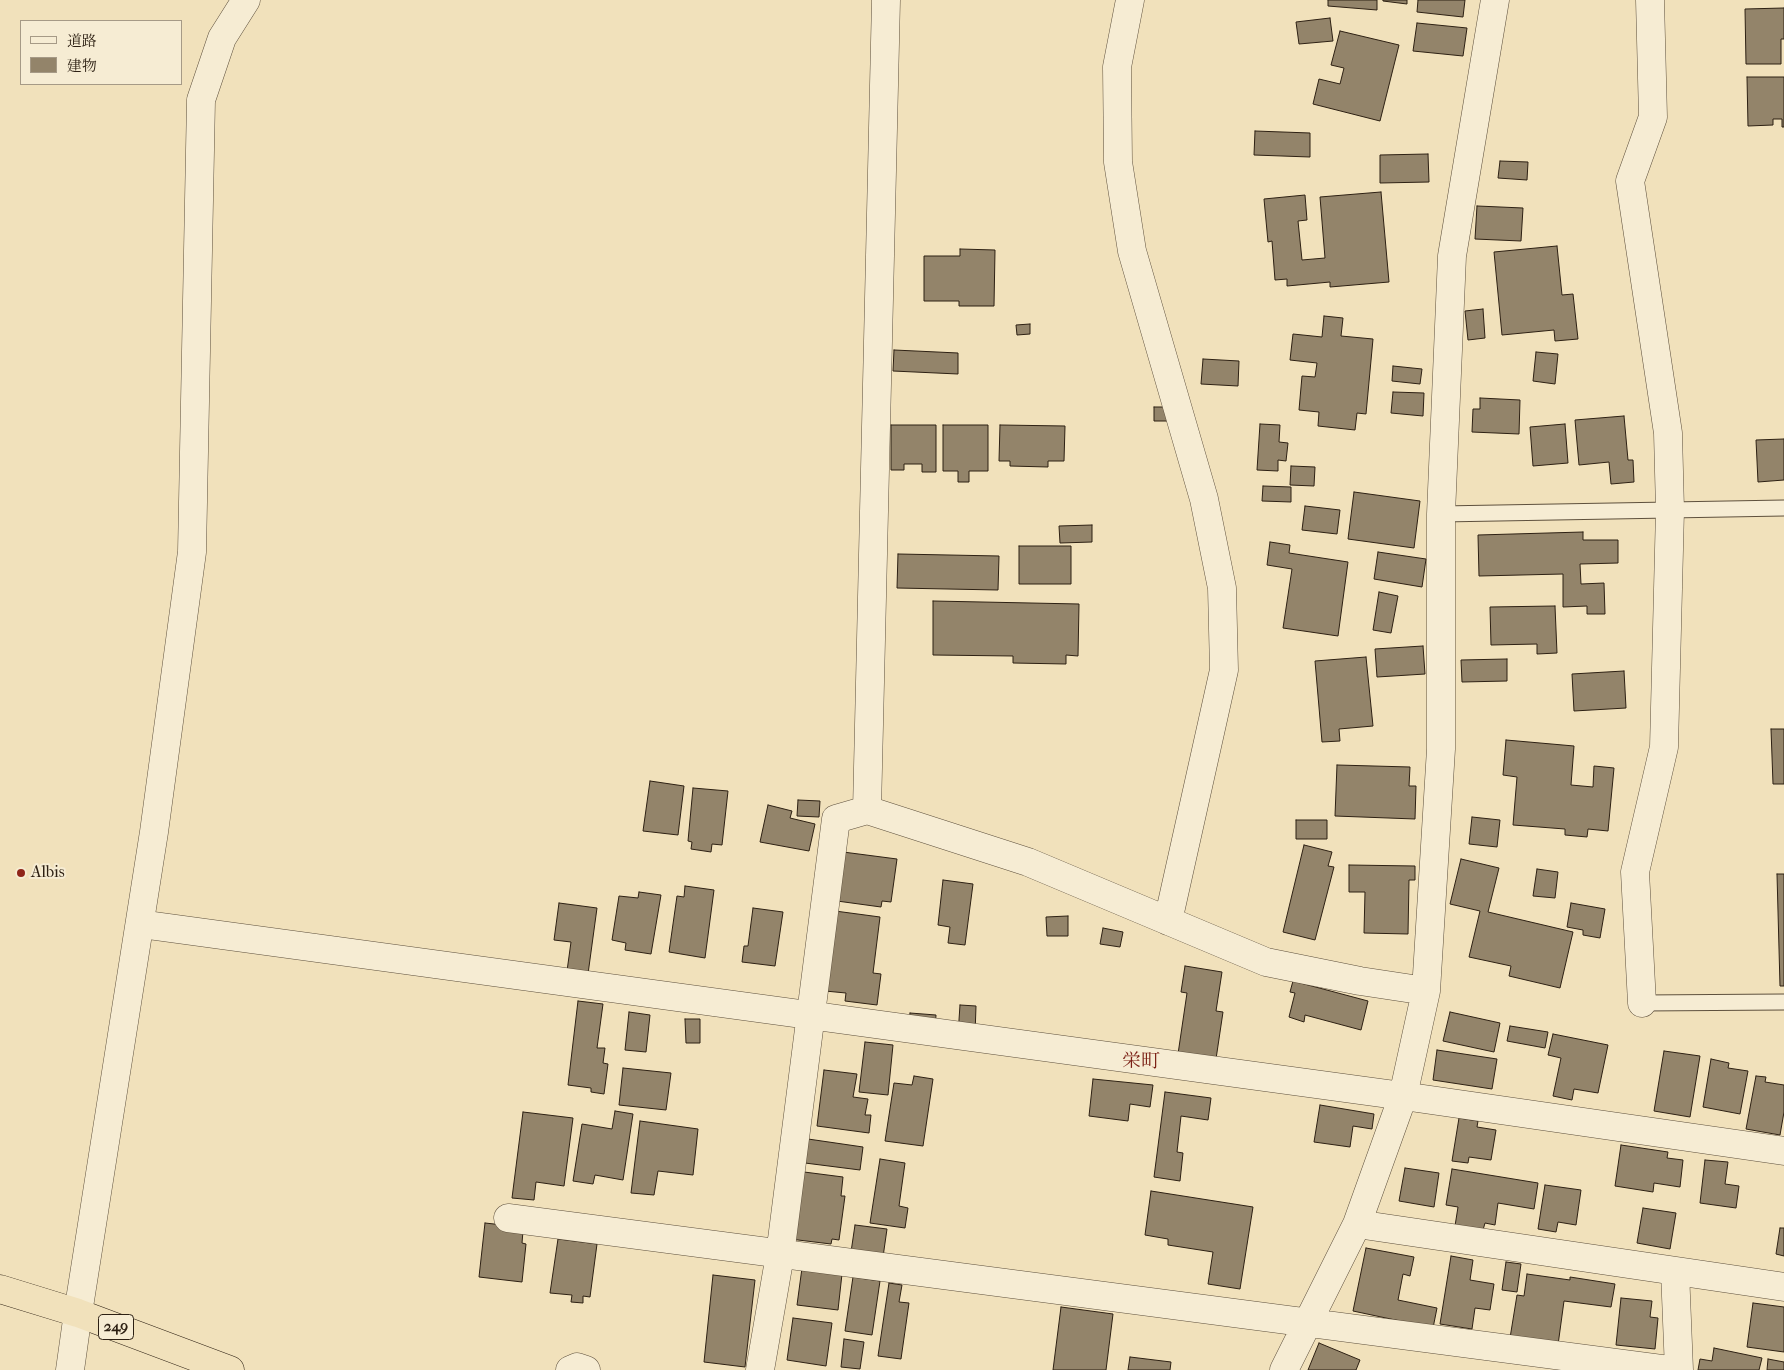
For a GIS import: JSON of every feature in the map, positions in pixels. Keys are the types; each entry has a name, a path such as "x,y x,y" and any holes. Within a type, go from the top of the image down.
{"highway":[{"name":"249","path":"0,1289 78,1313 230,1370"}],"street":[{"path":"70,1370 154,832 192,552 201,100 222,38 246,0"},
{"path":"867,810 886,0"},
{"path":"1130,0 1117,67 1120,172 1132,251 1204,499 1222,588 1224,670 1168,921"},
{"path":"1284,1370 1357,1224 1403,1096 1426,991 1441,749 1441,514 1452,256 1495,0"},
{"path":"1642,1003 1635,872 1664,747 1670,510 1668,433 1630,181 1653,117 1650,0"},
{"path":"760,1370 780,1255 836,819 867,810 1028,862 1266,962 1360,981 1426,991"},
{"path":"140,924 1403,1096 1784,1151"},
{"path":"508,1218 1669,1370"},
{"path":"1357,1224 1784,1287"},
{"path":"1675,1271 1679,1370"},
{"path":"570,1370 577,1367 586,1370"}],"lane":[{"path":"1441,514 1784,508"},
{"path":"1642,1003 1784,1002"}],"building":[{"path":"1328,0 1377,0 1377,10 1328,6"},
{"path":"1407,0 1407,4 1383,1"},
{"path":"1418,0 1465,0 1463,17 1417,12"},
{"path":"1784,8 1784,39 1781,39 1781,64 1746,64 1745,9"},
{"path":"1330,18 1333,41 1299,44 1296,22"},
{"path":"1417,23 1467,28 1463,56 1413,51"},
{"path":"1340,31 1399,45 1380,121 1313,104 1319,79 1340,84 1344,68 1331,65"},
{"path":"1747,77 1784,77 1784,127 1782,127 1782,119 1773,119 1773,125 1748,126"},
{"path":"1255,131 1310,133 1310,157 1254,155"},
{"path":"1428,154 1429,182 1380,183 1380,155"},
{"path":"1500,161 1528,162 1527,180 1498,178"},
{"path":"1381,192 1389,282 1330,287 1330,282 1287,286 1287,279 1275,280 1272,241 1268,242 1264,199 1305,195 1307,220 1298,221 1302,260 1325,258 1320,197"},
{"path":"1477,206 1523,208 1521,241 1475,239"},
{"path":"1557,246 1562,295 1573,294 1578,339 1555,341 1554,330 1502,335 1494,252"},
{"path":"960,249 995,250 994,306 959,306 959,301 924,301 924,256 960,256"},
{"path":"1483,309 1485,338 1468,340 1465,311"},
{"path":"1324,316 1343,318 1341,336 1373,339 1366,414 1357,413 1355,430 1318,426 1319,412 1299,410 1302,376 1315,377 1317,363 1290,360 1293,334 1322,337"},
{"path":"1030,324 1030,334 1017,335 1016,325"},
{"path":"894,350 958,353 958,374 893,371"},
{"path":"1536,352 1558,354 1555,384 1533,381"},
{"path":"1203,359 1239,361 1238,386 1201,384"},
{"path":"1393,366 1422,369 1420,384 1392,381"},
{"path":"1393,392 1424,393 1423,416 1391,413"},
{"path":"1480,398 1520,400 1519,434 1472,432 1473,409 1480,409"},
{"path":"1154,407 1171,407 1171,421 1154,421"},
{"path":"1624,416 1628,460 1633,460 1634,482 1611,484 1609,462 1579,465 1575,420"},
{"path":"1260,424 1280,425 1279,442 1288,443 1286,461 1278,460 1278,471 1257,470"},
{"path":"1565,424 1568,463 1533,466 1530,427"},
{"path":"891,425 936,425 936,472 922,472 922,464 904,464 904,470 891,470"},
{"path":"943,425 988,425 988,471 969,471 969,482 958,482 958,471 943,471"},
{"path":"1000,425 1065,426 1064,461 1048,461 1048,467 1010,466 1010,461 999,461"},
{"path":"1784,439 1784,480 1758,482 1756,440"},
{"path":"1291,466 1315,467 1314,486 1290,485"},
{"path":"1263,486 1291,487 1291,502 1262,501"},
{"path":"1354,492 1420,501 1414,548 1348,539"},
{"path":"1305,506 1340,510 1337,534 1302,530"},
{"path":"1092,525 1092,542 1060,543 1059,526"},
{"path":"1583,532 1583,540 1618,540 1618,563 1580,564 1581,584 1604,583 1605,614 1587,614 1587,606 1563,607 1563,574 1479,576 1478,535"},
{"path":"1270,542 1290,545 1289,553 1348,562 1338,636 1283,628 1292,569 1267,565"},
{"path":"1019,546 1071,546 1071,584 1019,584"},
{"path":"1378,552 1426,559 1422,587 1374,579"},
{"path":"898,554 999,556 998,590 897,588"},
{"path":"1379,592 1398,596 1391,633 1373,630"},
{"path":"933,601 1079,604 1078,656 1066,655 1066,664 1013,663 1013,656 933,655"},
{"path":"1555,606 1557,653 1537,654 1537,644 1491,645 1490,607"},
{"path":"1423,646 1425,674 1377,677 1375,649"},
{"path":"1366,657 1373,726 1339,729 1340,741 1322,742 1315,661"},
{"path":"1507,659 1507,681 1462,682 1461,660"},
{"path":"1624,671 1626,708 1574,711 1572,674"},
{"path":"1771,729 1784,729 1784,784 1773,784"},
{"path":"1506,740 1574,746 1571,785 1593,787 1594,766 1614,768 1608,831 1588,829 1587,837 1565,835 1565,829 1513,825 1517,777 1503,775"},
{"path":"1337,765 1410,767 1409,786 1416,786 1415,819 1335,816"},
{"path":"650,781 684,786 678,835 643,831"},
{"path":"693,788 728,791 722,845 712,844 711,852 691,849 692,842 688,841"},
{"path":"798,800 820,801 819,817 797,816"},
{"path":"768,805 792,811 790,818 815,824 809,851 760,842"},
{"path":"1472,817 1500,820 1497,847 1469,844"},
{"path":"1296,820 1327,820 1327,839 1296,839"},
{"path":"1304,845 1332,852 1328,866 1334,867 1315,940 1283,932"},
{"path":"843,852 897,859 891,902 882,901 881,907 837,901"},
{"path":"1461,859 1499,868 1488,912 1573,932 1560,988 1509,976 1511,966 1469,957 1480,911 1450,904"},
{"path":"1349,865 1415,866 1415,880 1409,880 1408,934 1364,933 1365,892 1349,892"},
{"path":"1537,869 1558,872 1555,898 1533,896"},
{"path":"1777,874 1784,874 1784,986 1780,986"},
{"path":"943,880 973,884 965,945 948,943 950,927 938,925"},
{"path":"685,886 714,890 705,958 669,952 677,896 684,897"},
{"path":"639,892 661,895 651,954 625,950 626,943 612,940 619,896 638,898"},
{"path":"559,903 597,908 588,974 567,971 571,942 554,940"},
{"path":"1571,903 1605,909 1600,938 1583,935 1583,930 1567,927"},
{"path":"753,908 783,912 775,966 742,962 744,946 748,946"},
{"path":"835,911 880,917 873,973 881,974 877,1005 845,1001 846,993 825,991"},
{"path":"1068,916 1068,936 1047,936 1046,917"},
{"path":"1103,928 1123,932 1120,947 1100,944"},
{"path":"1185,966 1222,972 1216,1011 1223,1012 1216,1059 1178,1054 1187,993 1181,992"},
{"path":"1293,981 1368,1001 1361,1030 1305,1015 1304,1022 1289,1017 1295,993 1290,992"},
{"path":"578,1001 603,1004 597,1048 605,1048 603,1063 608,1064 604,1094 591,1092 591,1088 568,1085"},
{"path":"960,1005 976,1006 975,1035 958,1035"},
{"path":"629,1012 650,1015 646,1052 625,1050"},
{"path":"1450,1012 1500,1023 1494,1052 1443,1041"},
{"path":"910,1013 936,1015 935,1032 908,1029"},
{"path":"685,1019 700,1019 700,1043 686,1043"},
{"path":"1510,1026 1548,1032 1545,1048 1507,1041"},
{"path":"1553,1034 1608,1045 1598,1093 1574,1089 1572,1100 1553,1096 1561,1058 1548,1055"},
{"path":"865,1042 893,1045 888,1095 859,1092"},
{"path":"1437,1050 1497,1059 1492,1089 1433,1080"},
{"path":"1664,1051 1700,1056 1690,1117 1654,1111"},
{"path":"1711,1059 1729,1063 1728,1068 1748,1071 1740,1114 1703,1107"},
{"path":"623,1068 671,1073 666,1110 619,1105"},
{"path":"824,1070 857,1074 853,1097 868,1099 865,1115 871,1115 869,1133 817,1126"},
{"path":"914,1076 933,1079 923,1146 885,1141 894,1083 912,1085"},
{"path":"1756,1076 1766,1077 1765,1082 1784,1085 1784,1112 1780,1135 1746,1129"},
{"path":"1093,1079 1153,1085 1150,1107 1130,1104 1128,1121 1089,1116"},
{"path":"1165,1092 1211,1098 1208,1120 1181,1116 1177,1152 1183,1153 1180,1181 1154,1177"},
{"path":"1320,1105 1374,1114 1372,1129 1353,1126 1350,1147 1314,1142"},
{"path":"615,1111 633,1114 623,1180 595,1175 593,1184 573,1181 582,1124 612,1129"},
{"path":"523,1112 573,1118 564,1186 536,1182 534,1200 512,1198"},
{"path":"1459,1118 1478,1121 1477,1127 1496,1130 1491,1160 1469,1157 1468,1163 1452,1161"},
{"path":"640,1121 698,1129 693,1175 658,1171 654,1195 631,1193"},
{"path":"808,1139 863,1147 860,1170 805,1163"},
{"path":"1621,1145 1668,1152 1667,1158 1683,1160 1680,1187 1654,1183 1653,1192 1615,1186"},
{"path":"880,1159 905,1163 899,1206 908,1208 905,1228 870,1223"},
{"path":"1705,1160 1728,1162 1725,1184 1739,1186 1736,1208 1700,1203"},
{"path":"1405,1168 1439,1173 1434,1207 1399,1201"},
{"path":"1452,1169 1538,1183 1534,1209 1498,1203 1495,1225 1485,1223 1483,1230 1455,1226 1458,1207 1446,1205"},
{"path":"804,1172 843,1177 841,1196 845,1196 839,1240 832,1239 831,1244 790,1239"},
{"path":"1545,1185 1581,1190 1576,1225 1558,1222 1556,1232 1538,1229"},
{"path":"1151,1191 1253,1207 1240,1289 1208,1284 1213,1252 1168,1245 1168,1239 1145,1235"},
{"path":"1643,1208 1676,1213 1670,1249 1637,1243"},
{"path":"485,1223 503,1225 523,1231 522,1243 526,1244 522,1282 479,1277"},
{"path":"855,1225 887,1229 883,1257 851,1252"},
{"path":"1780,1228 1784,1228 1784,1256 1776,1254"},
{"path":"558,1239 597,1244 590,1297 583,1296 583,1303 571,1302 572,1295 550,1293"},
{"path":"1366,1248 1414,1257 1410,1276 1403,1274 1398,1300 1437,1308 1433,1328 1353,1311"},
{"path":"1451,1256 1473,1260 1470,1280 1494,1284 1490,1310 1475,1308 1472,1329 1440,1324"},
{"path":"1506,1262 1521,1264 1517,1292 1502,1290"},
{"path":"802,1268 842,1274 838,1310 797,1305"},
{"path":"1527,1274 1570,1280 1570,1277 1615,1284 1611,1307 1564,1301 1558,1345 1510,1338 1517,1295 1524,1296"},
{"path":"713,1275 755,1280 745,1367 704,1362"},
{"path":"853,1277 880,1281 872,1335 845,1331"},
{"path":"889,1283 902,1285 899,1302 909,1303 901,1359 878,1356"},
{"path":"1621,1298 1652,1301 1650,1317 1658,1318 1655,1349 1616,1345"},
{"path":"1753,1303 1784,1307 1784,1352 1747,1347"},
{"path":"1061,1307 1113,1314 1106,1370 1053,1370"},
{"path":"793,1318 832,1323 826,1366 787,1360"},
{"path":"844,1339 864,1342 860,1369 841,1367"},
{"path":"1319,1343 1360,1360 1356,1370 1308,1370"},
{"path":"1714,1348 1762,1358 1759,1370 1698,1370 1700,1359 1712,1361"},
{"path":"1130,1357 1171,1362 1170,1370 1128,1370"},
{"path":"1768,1359 1784,1362 1784,1370 1767,1370"}],"place":[{"name":"Albis","path":"21,873"}],"district":[{"name":"栄町","path":"1141,1062"}]}
